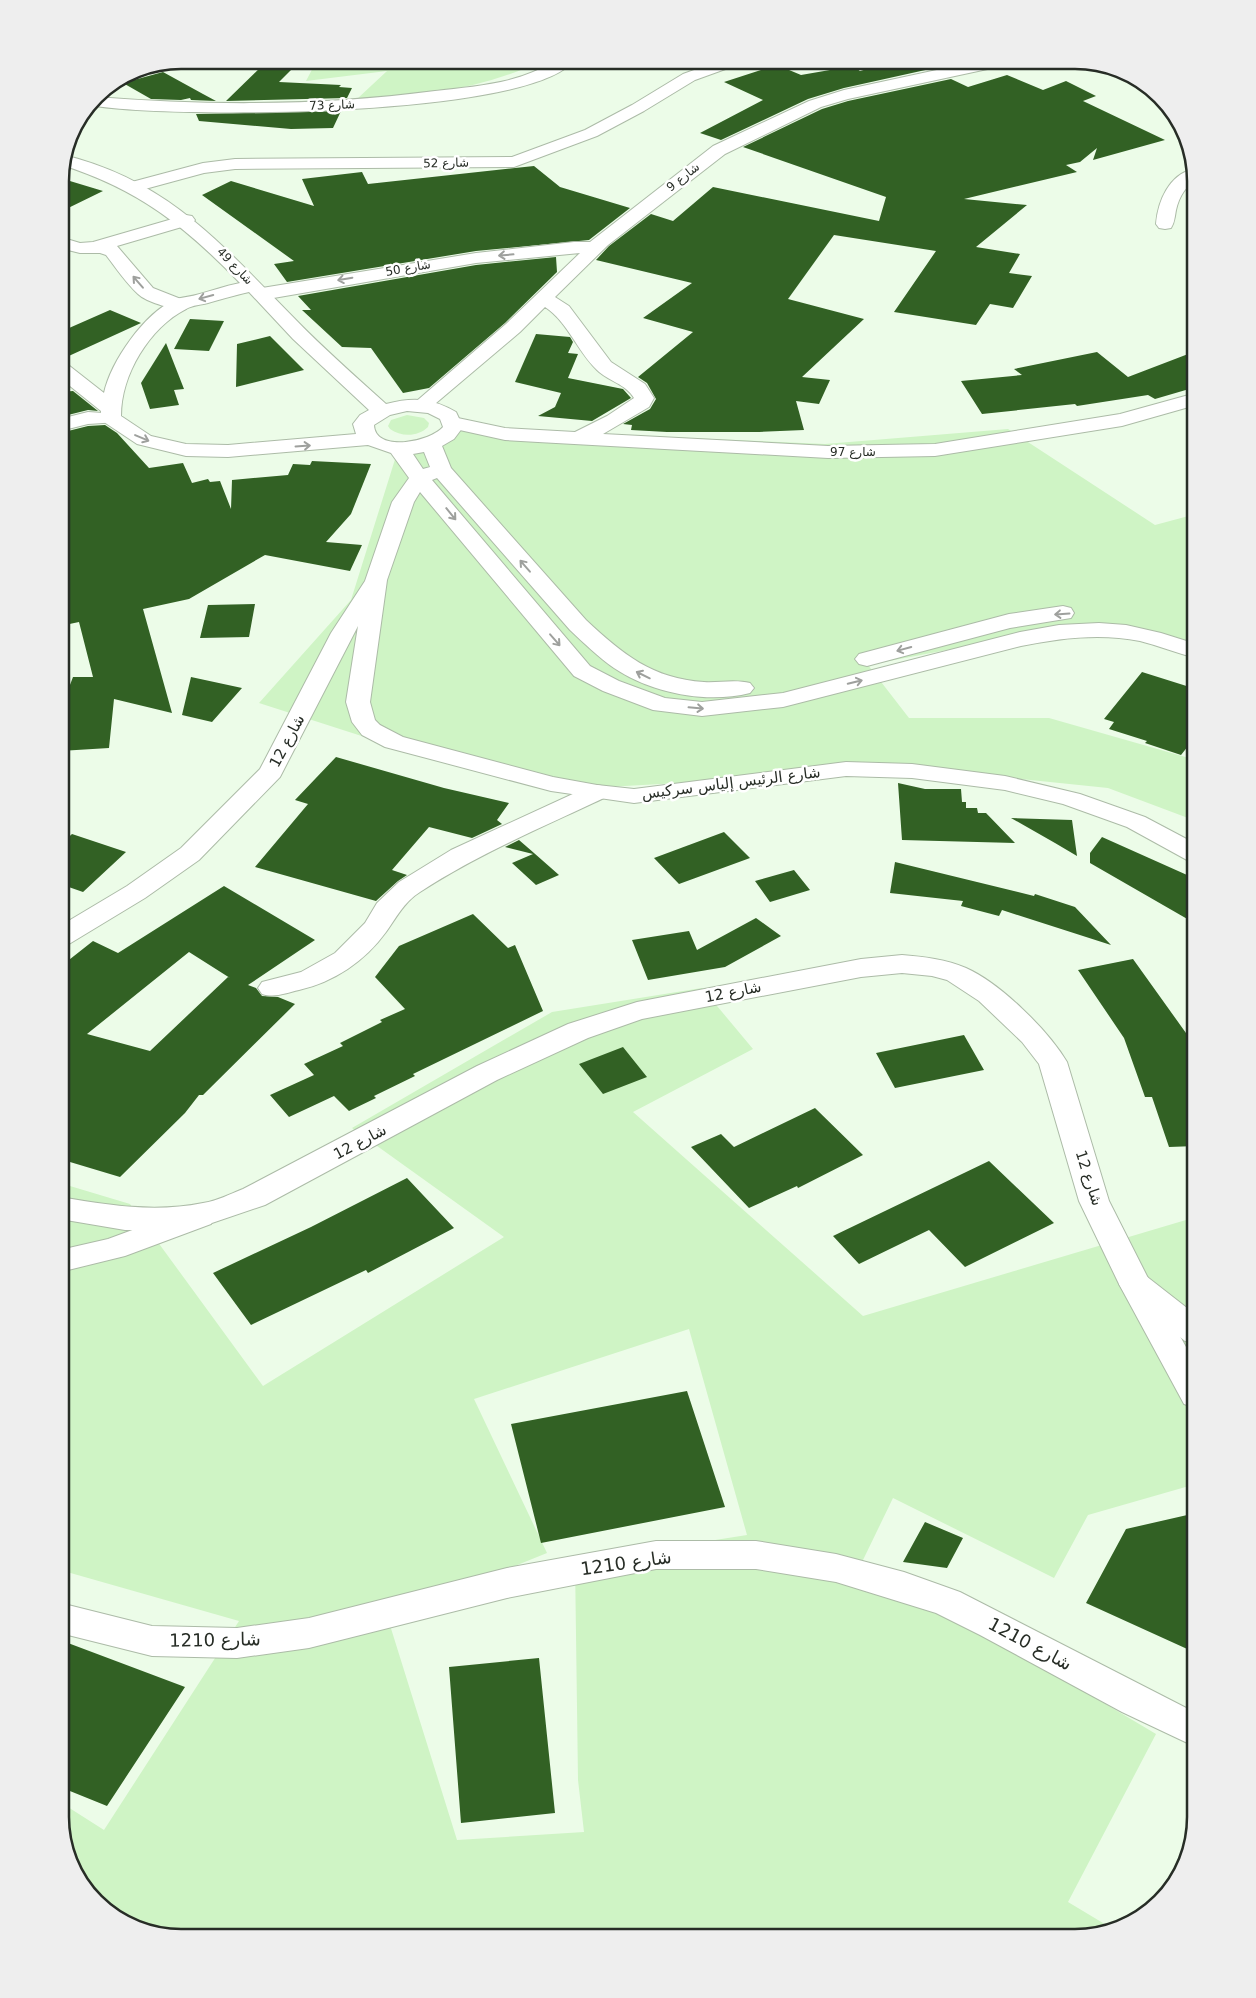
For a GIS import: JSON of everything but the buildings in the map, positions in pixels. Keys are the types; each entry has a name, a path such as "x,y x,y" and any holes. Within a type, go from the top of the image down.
{"main road":[{"name":"شارع 73","path":"102,102 234,108 365,104 502,86 551,69"},
{"name":"شارع 52","path":"134,187 204,168 235,164 514,162 590,133 638,108 689,77 712,69"},
{"name":"شارع 9","path":"422,405 512,328 588,254 719,150 816,104 844,95 964,69"},
{"name":"شارع 49","path":"71,162 86,166 134,187 186,220 222,252 321,355 381,410"},
{"path":"1165,224 1166,207 1179,183 1187,178"},
{"path":"69,245 80,248 99,246 186,220"},
{"path":"99,246 112,251 146,292 179,305"},
{"name":"شارع 50","path":"110,412 115,387 127,360 154,324 179,305 258,289 438,263 554,250 588,254"},
{"path":"543,298 562,310 604,366 638,388 644,398 642,402 628,412 579,438"},
{"path":"69,376 144,440 186,450 228,452 371,439"},
{"name":"شارع 97","path":"398,448 443,435 505,434 828,452 935,450 1122,420 1187,402"},
{"path":"1187,630 1158,622 1110,615 1064,613 1009,621 767,685 707,690 683,688 656,681 627,666 611,656 590,638 441,470 443,435 449,416 442,411 422,405 408,405 381,410 366,421 364,428 365,434 371,439 378,443 398,448 419,478 582,671 611,686 661,705 702,709 783,700 1020,639 1056,632 1125,632 1146,636 1187,649"},
{"path":"69,423 110,412"},
{"path":"419,478 441,470"},
{"name":"شارع الرئيس إلياس سركيس","path":"419,478 403,502 376,580 358,702 364,722 371,730 394,742 551,784 634,796 846,769 912,771 1005,784 1070,799 1136,822 1187,849"},
{"name":"شارع 12","path":"69,933 136,892 190,854 271,772 342,633 376,580"},
{"path":"272,988 310,979 345,959 375,928 386,909 408,888 460,856 597,792"},
{"name":"شارع 12","path":"69,1210 125,1219 160,1219 206,1214 254,1197 487,1074 578,1031 637,1011 808,977 861,968 902,964 934,967 957,974 989,995 1032,1034 1053,1062 1094,1201 1187,1378"},
{"path":"69,1260 93,1256 120,1248 206,1214"},
{"path":"1136,1284 1187,1325"},
{"name":"شارع 1210","path":"69,1620 152,1641 236,1643 309,1633 507,1583 656,1555 756,1555 836,1568 904,1586 948,1602 1187,1727"}],"green space":[{"path":"312,69 524,69 499,78 453,89 381,98 357,99 387,71 306,81"},
{"path":"407,415 424,418 429,423 428,427 419,433 409,435 394,432 390,429 388,426 391,420"},
{"path":"464,428 825,444 1008,429 1155,525 1187,516 1187,653 1140,638 1026,635 868,665 909,718 1049,718 1187,757 1187,818 1108,788 964,773 752,779 552,790 374,740 259,703 351,600 397,453"},
{"path":"702,988 753,1049 633,1112 863,1316 1187,1220 1187,1487 1088,1515 1054,1578 893,1498 863,1560 1156,1734 1068,1902 1106,1925 1083,1929 173,1929 159,1927 131,1918 118,1910 97,1891 80,1867 75,1853 69,1825 69,1808 104,1830 239,1621 69,1573 69,1186 130,1204 263,1386 504,1237 352,1128 552,1012","holes":["689,1329 747,1535 575,1562 578,1780 584,1832 457,1840 384,1606 495,1574 547,1553 474,1399"]}]}
